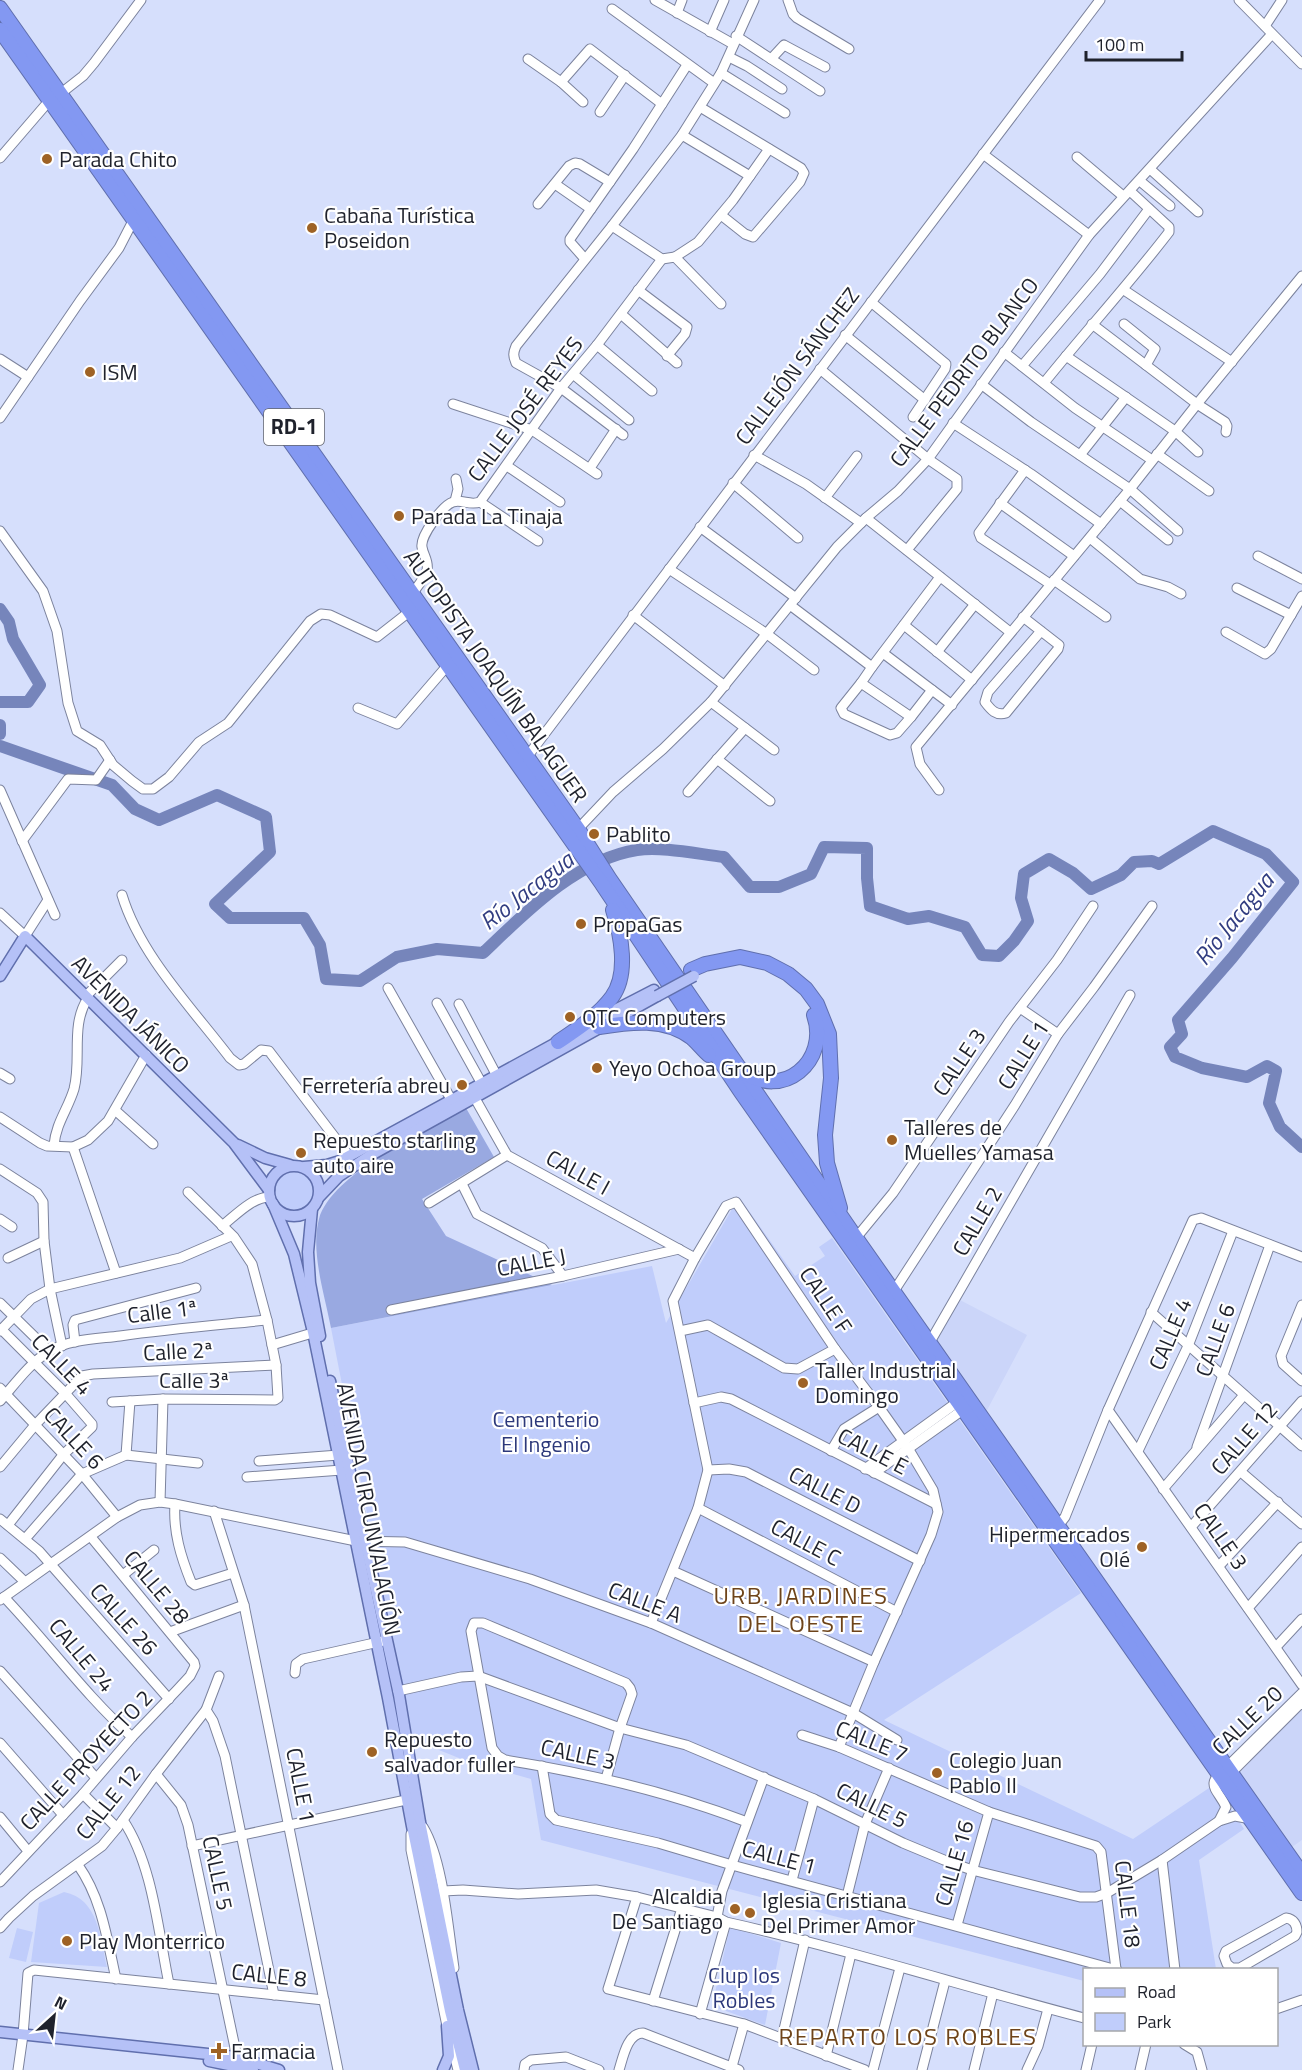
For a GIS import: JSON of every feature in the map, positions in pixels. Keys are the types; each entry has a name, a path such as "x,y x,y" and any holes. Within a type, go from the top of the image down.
{"highway":[{"name":"AUTOPISTA JOAQUÍN BALAGUER","path":"0,8 134,219 447,666 584,850 741,1092 1225,1774 1302,1874"},
{"name":"AUTOPISTA JOAQUÍN BALAGUER","path":"0,30 55,97 412,594 578,829 584,850"},
{"name":"AUTOPISTA JOAQUÍN BALAGUER","path":"606,885 737,1066 1058,1526 1225,1774 1247,1814 1302,1893"},
{"path":"558,1042 594,1016 614,996 621,971 622,949 619,928 606,885"},
{"path":"692,973 705,964 740,957 767,963 806,989 817,1004 829,1034 831,1078 825,1134 827,1163 843,1219"},
{"path":"692,973 740,967 763,970 793,987 814,1015 818,1032 816,1049 802,1070 787,1079 774,1081 761,1080 748,1075 737,1066"},
{"path":"599,1027 648,1022 679,1031 692,1037 741,1092"},
{"path":"1223,1800 1247,1814"}],"main road":[{"path":"0,976 25,936"},
{"name":"AVENIDA JÁNICO","path":"25,936 234,1143 270,1197"},
{"path":"656,993 558,1042 482,1084 473,1094 452,1101 334,1163 304,1167 290,1166 278,1171 270,1183 270,1197 282,1213 294,1216 307,1213 339,1176 363,1159 473,1094 599,1027 692,973"},
{"name":"AVENIDA JÁNICO","path":"234,1143 265,1158 290,1166"},
{"path":"304,1167 316,1176 320,1190 319,1197"},
{"name":"AVENIDA CIRCUNVALACIÓN","path":"270,1197 294,1254 316,1331 381,1641 388,1698 406,1800 416,1824"},
{"name":"AVENIDA CIRCUNVALACIÓN","path":"312,1209 308,1252 316,1331 342,1470 360,1542"},
{"name":"AVENIDA CIRCUNVALACIÓN","path":"381,1641 398,1693 416,1824 465,2070"},
{"name":"AVENIDA CIRCUNVALACIÓN","path":"454,2010 475,2070"},
{"path":"443,2070 449,2056 447,2026"},
{"path":"0,2032 22,2038 279,2070"},
{"path":"0,2039 22,2038"},
{"path":"238,2064 253,2070"}],"street":[{"path":"0,158 55,97 89,70 141,0"},
{"path":"655,0 710,32 735,40 771,59 820,91"},
{"path":"676,13 682,0"},
{"path":"710,32 724,0"},
{"path":"453,404 532,430 593,471 620,432 561,388 516,363 513,357 516,346 682,135 721,73 754,0"},
{"path":"788,0 797,18 849,49"},
{"name":"CALLEJÓN SÁNCHEZ","path":"527,757 1100,0"},
{"path":"1239,0 1302,64"},
{"path":"1265,26 1282,0"},
{"path":"612,9 714,83"},
{"name":"CALLE PEDRITO BLANCO","path":"578,829 613,792 663,749 711,702 837,547 898,491 928,459 1089,235 1272,34"},
{"path":"771,59 784,45 825,67"},
{"path":"561,82 590,49 662,104"},
{"path":"729,57 782,89"},
{"path":"528,59 561,82 583,102"},
{"path":"585,259 570,242 687,65"},
{"path":"721,73 785,113"},
{"path":"600,112 625,75"},
{"path":"700,107 801,168 804,172 800,182 753,237 745,234 721,215"},
{"path":"682,135 750,176"},
{"path":"612,226 662,259 675,257 698,242 721,215 769,149"},
{"path":"983,154 1089,235"},
{"path":"1044,384 1114,298 1124,290 1169,232 1169,226 1149,209 1077,157"},
{"path":"538,204 569,165 575,163 610,182"},
{"path":"1150,169 1198,212"},
{"path":"1140,181 1170,206"},
{"path":"555,184 591,209"},
{"path":"1022,366 1100,273 1149,209"},
{"path":"0,418 3,407 28,377 119,248 134,219"},
{"path":"675,257 721,304"},
{"name":"CALLE JOSÉ REYES","path":"412,594 428,569 422,548 423,538 445,507 455,501 474,505 480,502 561,388 597,345 662,259"},
{"path":"939,790 920,764 916,747 1090,538 1302,276"},
{"path":"639,290 687,327 686,334 667,356"},
{"path":"1124,290 1232,362"},
{"path":"871,302 946,364 913,417"},
{"path":"621,314 677,363"},
{"path":"1092,324 1197,404 1225,422 1226,432"},
{"path":"1124,324 1155,349 1146,365"},
{"path":"845,335 925,399"},
{"path":"597,345 652,391"},
{"path":"1004,352 1075,408 1209,491"},
{"path":"1066,356 1175,431 1198,452"},
{"path":"0,359 28,377"},
{"path":"820,369 928,459 953,476 959,484 907,550"},
{"path":"573,374 629,420"},
{"path":"981,384 1031,422 1130,489 1178,531"},
{"path":"1080,455 1126,397"},
{"path":"953,423 1101,524"},
{"path":"754,455 801,481 907,550 1010,632"},
{"path":"825,498 857,456"},
{"path":"507,466 560,502"},
{"path":"1025,470 980,530 981,538 1106,617"},
{"path":"455,501 458,489 456,479"},
{"path":"733,483 798,538"},
{"path":"1120,501 1168,540"},
{"path":"480,502 538,541"},
{"path":"1000,502 1074,556"},
{"path":"700,527 872,667"},
{"path":"0,531 43,591 57,631 68,704 77,731 100,745 113,765 143,789 153,789 169,777 199,742 228,723 310,621 321,614 330,615 377,638 409,612"},
{"path":"1090,538 1140,579 1168,587 1181,594"},
{"path":"1258,556 1302,579"},
{"path":"669,569 767,634 814,670"},
{"path":"932,690 897,733 890,735 841,711 940,577"},
{"path":"1238,588 1291,615"},
{"path":"1226,632 1265,654 1271,649 1302,596"},
{"path":"937,652 975,604"},
{"path":"633,615 725,686"},
{"path":"1023,617 1041,631 1059,645 1058,650 1006,713 992,712 984,702 988,692 1041,631"},
{"path":"904,625 972,680"},
{"path":"883,653 951,705"},
{"path":"358,708 397,724 447,666"},
{"path":"861,683 911,717"},
{"path":"711,702 774,750"},
{"path":"688,792 745,728"},
{"path":"717,759 770,801"},
{"path":"22,841 68,778 96,780 110,760"},
{"path":"0,790 55,915"},
{"path":"122,895 129,917 157,965 230,1058 239,1065 244,1064 261,1050 269,1051 349,1155"},
{"path":"25,936 48,900"},
{"name":"CALLE 3","path":"856,1239 899,1184 1093,906"},
{"name":"CALLE 1","path":"894,1291 1058,1034 1152,906"},
{"name":"AVENIDA JÁNICO","path":"0,913 25,936"},
{"path":"54,1145 55,1131 74,1089 78,1022 81,1009 87,997 122,960"},
{"path":"388,988 452,1101"},
{"name":"CALLE 2","path":"930,1342 1130,995"},
{"path":"437,1004 482,1084"},
{"path":"459,1004 498,1076"},
{"path":"1020,1008 1058,1034"},
{"path":"0,1117 47,1146 73,1148 100,1131 116,1111 146,1055"},
{"path":"0,1073 10,1080"},
{"path":"429,1203 507,1155 473,1094"},
{"path":"116,1111 153,1144"},
{"path":"73,1148 116,1273"},
{"name":"CALLE I","path":"507,1155 695,1258"},
{"path":"0,1169 44,1202 44,1241 50,1289 62,1346"},
{"path":"462,1184 477,1214 542,1248 562,1276"},
{"path":"188,1192 231,1236 252,1264 276,1365"},
{"path":"222,1226 253,1202 270,1197"},
{"name":"CALLE F","path":"695,1258 726,1206 732,1202 740,1205 835,1349 905,1444 933,1490 936,1504"},
{"path":"1058,1526 1065,1517 1108,1410 1190,1224 1196,1218 1201,1218 1302,1257"},
{"path":"0,1219 12,1227"},
{"name":"CALLE 4","path":"1138,1451 1188,1346 1233,1231"},
{"path":"1,1330 32,1299 50,1289 180,1258 231,1236"},
{"path":"8,1258 44,1241"},
{"name":"CALLE 6","path":"1197,1447 1270,1245"},
{"name":"CALLE J","path":"391,1310 562,1276 679,1249"},
{"path":"651,1623 698,1508 708,1470 673,1301 695,1258"},
{"path":"75,1342 73,1322 78,1319 196,1288"},
{"path":"0,1303 49,1351"},
{"path":"1302,1305 1281,1356 1283,1364 1302,1381"},
{"path":"1151,1312 1302,1446"},
{"name":"Calle 1ª","path":"2,1394 49,1351 75,1342 267,1320"},
{"path":"680,1331 708,1325 784,1368 792,1370 835,1349"},
{"name":"CALLE 4","path":"1,1330 35,1362 91,1422 92,1427 63,1455"},
{"path":"272,1344 316,1331"},
{"name":"Calle 2ª","path":"65,1393 82,1377 93,1374 276,1365"},
{"name":"Calle 3ª","path":"112,1402 163,1399 276,1399 278,1396 276,1365"},
{"path":"0,1467 65,1393"},
{"name":"CALLE 6","path":"2,1394 82,1474 117,1517"},
{"path":"1163,1488 1244,1395"},
{"name":"CALLE E","path":"694,1403 721,1397 731,1399 936,1504"},
{"path":"2,1599 117,1517 140,1505 160,1502 163,1399"},
{"path":"126,1455 130,1401"},
{"name":"CALLE 12","path":"1191,1527 1302,1401"},
{"path":"869,1471 961,1405"},
{"path":"831,1452 849,1425 879,1407"},
{"name":"CALLE 3","path":"1108,1410 1302,1685"},
{"path":"49,1565 39,1551 4,1522 63,1455"},
{"path":"25,1539 82,1474 126,1455 198,1462"},
{"path":"259,1461 339,1455"},
{"name":"CALLE D","path":"708,1470 729,1469 746,1472 920,1562"},
{"path":"248,1477 342,1470"},
{"path":"1241,1472 1302,1524"},
{"name":"CALLE A","path":"160,1502 360,1542 405,1542 530,1579 651,1623 853,1713 897,1740"},
{"path":"1219,1566 1278,1502"},
{"path":"175,1504 176,1540 191,1582 195,1585 233,1573"},
{"path":"839,1747 874,1662 920,1562 936,1520 938,1512 936,1504"},
{"name":"CALLE C","path":"698,1508 897,1612"},
{"name":"CALLE 1","path":"214,1511 244,1605 338,2070"},
{"name":"CALLE 28","path":"91,1537 194,1662"},
{"path":"1248,1608 1302,1547"},
{"path":"123,1575 154,1550"},
{"path":"0,1558 25,1582"},
{"name":"CALLE 26","path":"49,1565 169,1699"},
{"path":"673,1571 874,1662"},
{"name":"CALLE 24","path":"2,1599 41,1636 108,1716 132,1737"},
{"path":"170,1632 244,1605"},
{"path":"1276,1647 1302,1619"},
{"name":"CALLE 3","path":"620,1728 632,1694 626,1683 483,1623 474,1623 471,1631 478,1676 492,1748 495,1753 505,1760 606,1779 689,1800 747,1822"},
{"path":"295,1673 296,1664 303,1659 381,1641"},
{"name":"CALLE PROYECTO 2","path":"0,1882 190,1676 194,1662"},
{"path":"0,1671 96,1778"},
{"name":"CALLE 12","path":"0,1928 33,1896 102,1846 206,1710 219,1676"},
{"path":"398,1693 464,1683 467,1678 478,1676"},
{"name":"CALLE 5","path":"478,1676 620,1728 686,1745 814,1799 913,1847 972,1870 1080,1897 1096,1897 1107,1893 1162,1860 1219,1821 1247,1814"},
{"name":"CALLE 20","path":"1225,1774 1302,1693"},
{"name":"CALLE 20","path":"1225,1774 1302,1702"},
{"path":"206,1710 213,1721 225,1756 274,1995"},
{"path":"606,1779 620,1728"},
{"name":"CALLE 7","path":"802,1735 839,1747 989,1812 1096,1846"},
{"path":"0,1743 63,1815"},
{"name":"CALLE 1","path":"542,1766 550,1814 556,1820 658,1843 1113,1968"},
{"path":"847,1896 865,1824 889,1768"},
{"name":"CALLE 5","path":"156,1773 181,1805 188,1825 238,2064"},
{"path":"1219,1821 1226,1810 1214,1786 1225,1774"},
{"path":"700,2014 722,1920 720,1896 764,1778"},
{"path":"82,1794 132,1834 145,1865 169,1984"},
{"path":"792,1880 814,1799"},
{"path":"192,1846 406,1800"},
{"name":"CALLE 16","path":"957,1925 989,1812"},
{"path":"2,1823 28,1851"},
{"name":"AVENIDA CIRCUNVALACIÓN","path":"416,1824 432,1847 443,1892 457,1988 475,2070"},
{"name":"AVENIDA CIRCUNVALACIÓN","path":"416,1824 411,1850 458,2070"},
{"name":"CALLE 18","path":"1096,1846 1101,1852 1117,1968"},
{"path":"1162,1860 1175,1968"},
{"path":"78,1865 90,1882 100,1905 116,1979"},
{"path":"443,1892 463,1890 518,1894 596,1890 637,1897 805,1940 1083,2018"},
{"path":"637,1897 608,1989 744,2024 865,2070"},
{"path":"653,2001 682,1908"},
{"path":"1232,1968 1227,1964 1224,1956 1226,1951 1286,1918 1299,1922 1295,1936 1239,1968"},
{"path":"782,2038 805,1940"},
{"path":"826,2056 851,1954"},
{"path":"873,2070 900,1968"},
{"name":"CALLE 8","path":"22,2038 28,1973 34,1970 324,2000"},
{"path":"922,2070 945,1981"},
{"path":"974,2070 993,1993"},
{"path":"1278,2008 1302,2000"},
{"path":"1028,2070 1038,2046 1048,2009"},
{"path":"619,2070 631,2039 637,2033 648,2035 734,2069 744,2024"},
{"path":"18,2070 22,2038"},
{"path":"1086,2070 1092,2046"},
{"path":"1140,2070 1146,2046"},
{"path":"1187,2046 1197,2052 1202,2070"},
{"path":"524,2070 525,2064 531,2060 566,2057 581,2066 600,2070"}],"shaded area":[{"path":"466,1108 494,1157 422,1199 446,1236 552,1285 331,1328 319,1274 316,1245 319,1219 327,1202 342,1186 382,1155"},
{"path":"958,1299 1027,1335 986,1412 935,1341"},
{"path":"1302,1705 1302,1840 1292,1847 1240,1773"}],"green space":[{"path":"294,1170 302,1171 309,1176 314,1183 314,1199 309,1206 302,1211 294,1212 286,1211 279,1206 274,1199 273,1191 274,1183 279,1176 286,1171"},
{"name":"Cementerio El Ingenio","path":"739,1197 795,1276 825,1256 819,1247 832,1238 1081,1593 884,1720 1133,1839 1215,1784 1244,1829 1199,1860 1216,1968 1083,1968 1083,1981 541,1840 531,1779 464,1760 411,1739 331,1328 652,1266 666,1323"},
{"name":"Play Monterrico","path":"64,1892 76,1896 91,1911 100,1932 107,1967 31,1962 39,1903"},
{"name":"Clup los Robles","path":"730,1927 781,1943 765,2025 712,2006"},
{"path":"17,1928 33,1932 26,1962 9,1958"}],"waterway":[{"name":"Río Jacagua","path":"0,609 9,622 13,639 40,685 28,702 0,702"},
{"name":"Río Jacagua","path":"0,725 0,734"},
{"name":"Río Jacagua","path":"0,746 112,785 135,809 159,820 217,795 266,817 270,852 215,904 230,918 304,918 320,945 326,979 360,981 397,957 437,949 483,953 534,906 573,876 615,855 647,849 724,857 750,887 779,887 811,874 824,847 867,848 870,906 908,919 929,916 965,927 982,955 999,956 1014,941 1028,921 1021,898 1024,874 1049,859 1073,873 1091,889 1121,875 1134,862 1152,861 1159,864 1213,831 1266,854 1293,882 1178,1020 1182,1034 1170,1047 1175,1057 1202,1068 1247,1077 1267,1066 1276,1071 1269,1103 1280,1127 1302,1147"}],"place":[{"name":"Parada Chito","path":"47,159"},
{"name":"Cabaña Turística Poseidon","path":"312,228"},
{"name":"ISM","path":"90,372"},
{"name":"Parada La Tinaja","path":"399,516"},
{"name":"Pablito","path":"594,834"},
{"name":"PropaGas","path":"581,924"},
{"name":"QTC Computers","path":"570,1017"},
{"name":"Yeyo Ochoa Group","path":"597,1068"},
{"name":"Ferretería abreu","path":"462,1085"},
{"name":"Talleres de Muelles Yamasa","path":"892,1140"},
{"name":"Repuesto starling auto aire","path":"301,1153"},
{"name":"Taller Industrial Domingo","path":"803,1383"},
{"name":"Hipermercados Olé","path":"1142,1547"},
{"name":"Repuesto salvador fuller","path":"372,1752"},
{"name":"Colegio Juan Pablo II","path":"937,1773"},
{"name":"Alcaldia De Santiago","path":"735,1909"},
{"name":"Iglesia Cristiana Del Primer Amor","path":"750,1913"},
{"name":"Play Monterrico","path":"67,1941"},
{"name":"Farmacia","path":"219,2051"}],"district":[{"name":"URB. JARDINES DEL OESTE","path":"801,1610"},
{"name":"REPARTO LOS ROBLES","path":"908,2037"}]}
